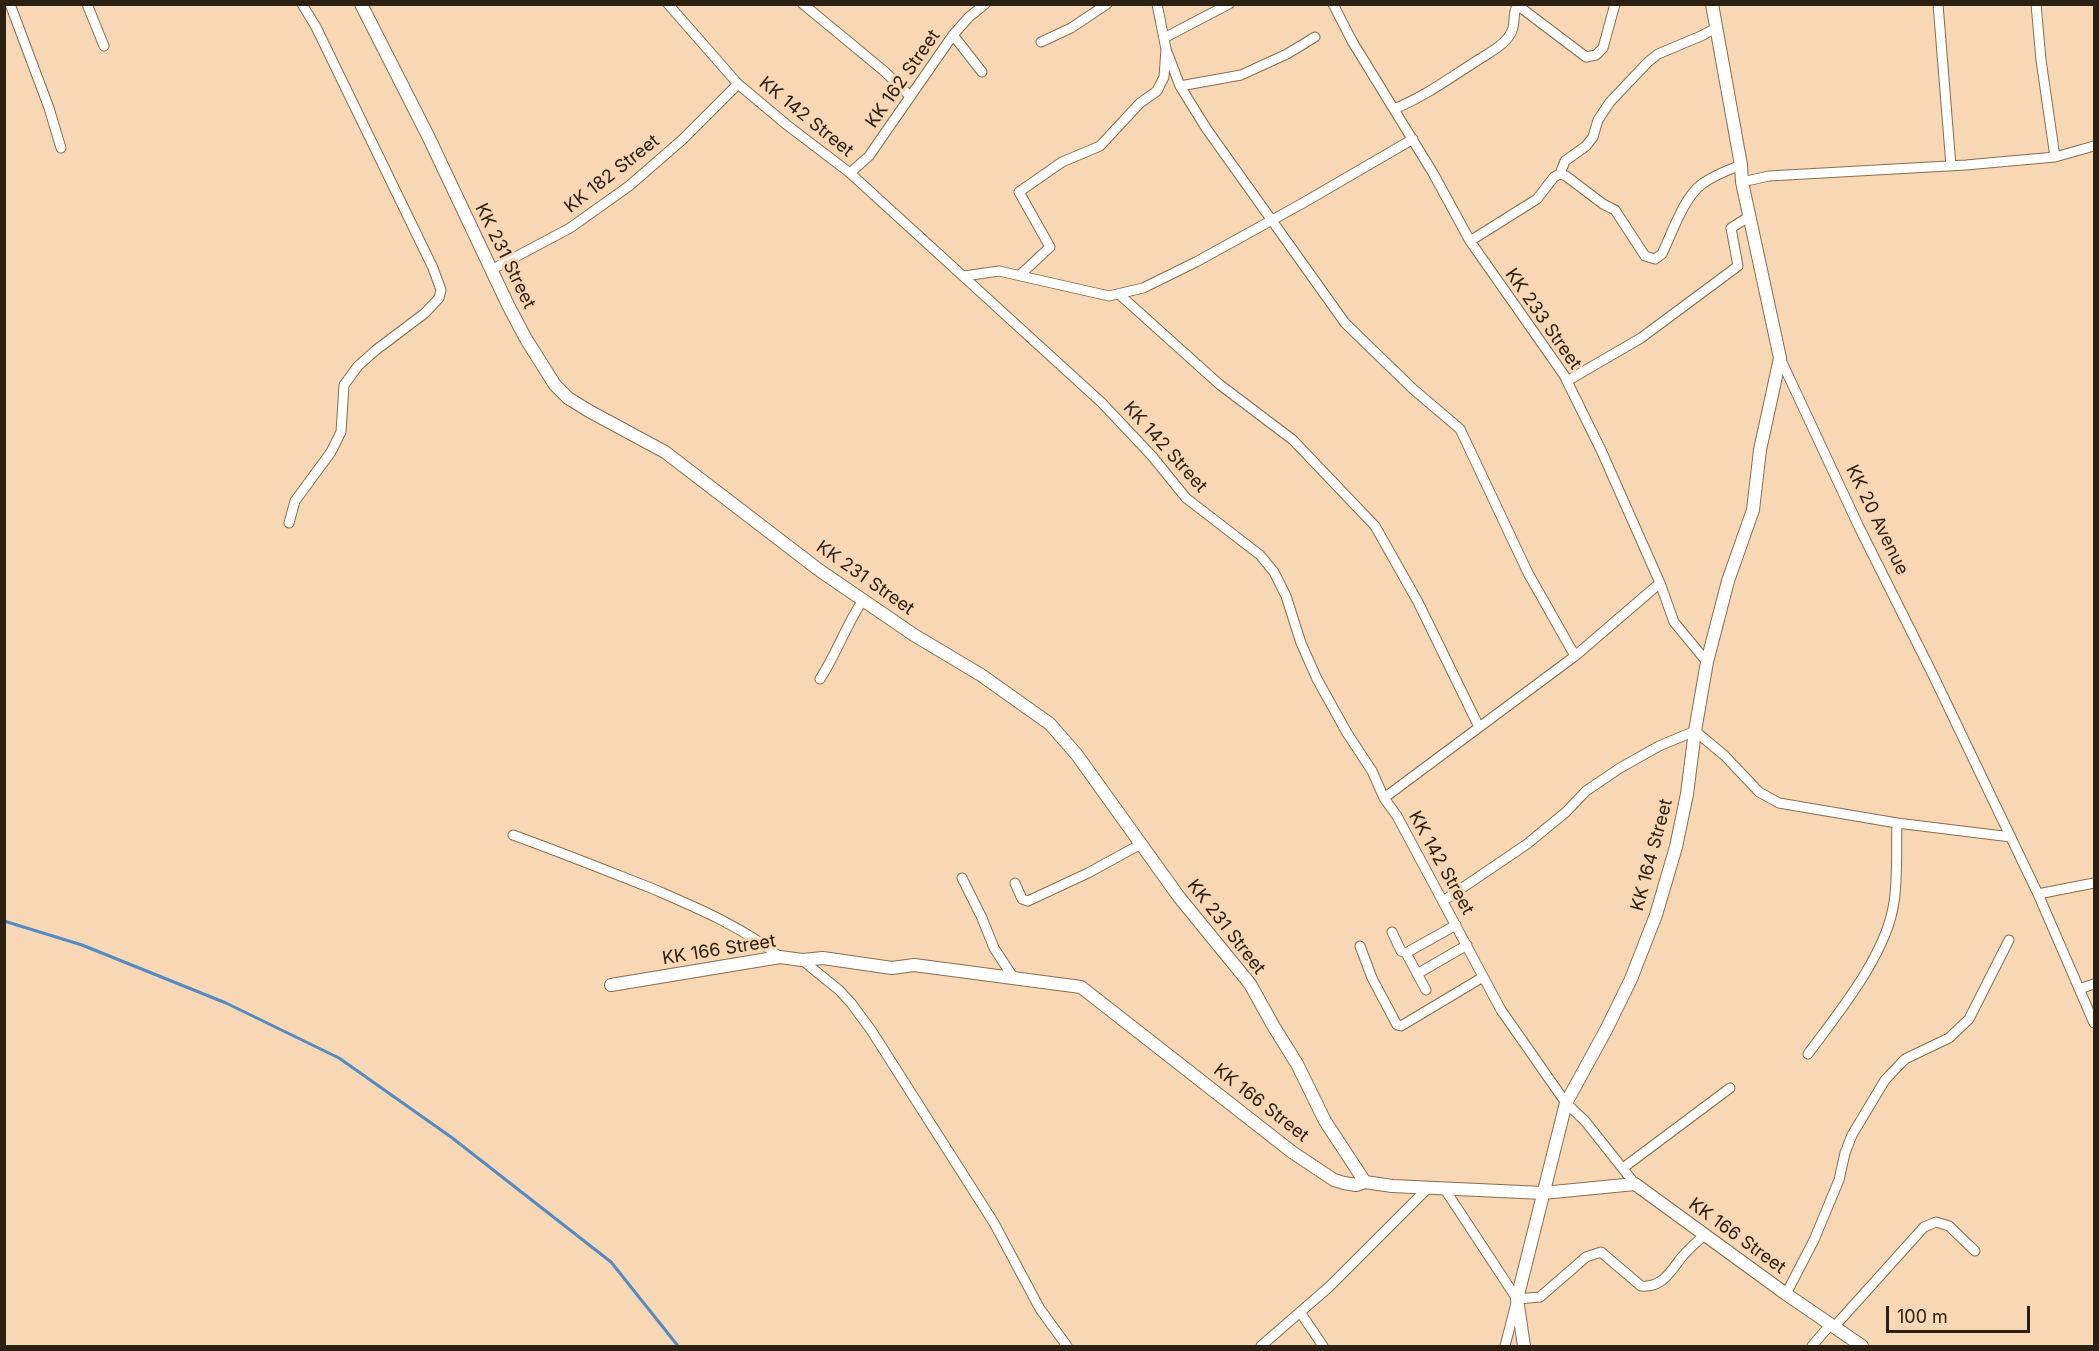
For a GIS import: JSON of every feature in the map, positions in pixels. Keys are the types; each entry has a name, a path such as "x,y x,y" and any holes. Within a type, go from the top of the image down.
{"street":[{"path":"10,4 49,108 61,148"},
{"path":"87,4 104,46"},
{"path":"289,523 295,501 331,452 341,432 344,385 358,366 376,350 425,313 440,298 441,290 433,268 316,27 302,4"},
{"name":"KK 231 Street","path":"361,4 526,339 555,385 568,398 665,452 819,570 914,635 981,675 1050,723 1077,755 1179,897 1250,984 1297,1064 1325,1120 1365,1182"},
{"name":"KK 142 Street","path":"668,4 738,84 849,173 964,276 1102,403 1152,456 1186,498 1260,555 1274,573 1286,596 1301,643 1317,679 1347,733 1372,771 1384,798 1397,816 1500,1010 1566,1103 1585,1121 1635,1184"},
{"path":"803,4 877,65 910,96"},
{"name":"KK 162 Street","path":"849,173 869,156 953,35 985,4"},
{"path":"1041,42 1071,27 1107,4"},
{"path":"1157,4 1166,49 1180,86 1206,128 1270,220 1345,323 1413,389 1460,429 1528,573 1575,656"},
{"path":"1164,38 1229,4"},
{"name":"KK 233 Street","path":"1332,4 1470,240 1567,381 1601,450 1660,583 1674,622 1707,662"},
{"path":"1394,109 1428,93 1497,48 1510,35 1514,27 1517,5 1586,57 1596,55 1604,48 1615,4"},
{"name":"KK 20 Avenue","path":"1712,4 1741,165 1742,182 1780,358 1858,527 2038,894 2094,1023"},
{"path":"1938,4 1951,166"},
{"path":"2036,4 2041,60 2055,157"},
{"path":"1470,240 1536,199 1554,177 1560,174 1565,161 1586,146 1593,137 1598,120 1610,102 1648,62 1658,54 1716,28"},
{"path":"953,35 982,72"},
{"path":"1180,86 1241,75 1287,54 1315,37"},
{"path":"1020,275 1050,247 1019,192 1062,162 1100,146 1140,103 1157,91 1164,77 1166,49"},
{"name":"KK 182 Street","path":"491,270 570,228 629,186 682,140 738,84"},
{"path":"964,276 999,270 1109,296 1143,288 1196,262 1413,139"},
{"path":"1742,182 1769,176 1951,166 2055,157 2094,146"},
{"path":"1560,174 1615,210 1645,256 1655,259 1662,254 1691,195 1710,179 1741,165"},
{"path":"1567,381 1641,338 1737,266 1731,228 1750,216"},
{"path":"1120,295 1219,384 1293,440 1375,526 1418,602 1479,727"},
{"name":"KK 164 Street","path":"1524,1347 1517,1299 1566,1103 1631,979 1656,915 1676,847 1687,794 1707,662 1728,581 1753,510 1760,450 1780,358"},
{"path":"1384,798 1575,656 1660,583"},
{"path":"820,679 841,643 851,617 863,600"},
{"path":"1443,901 1527,844 1566,812 1586,791 1620,768 1659,746 1695,731 1725,756 1759,792 1779,803 1897,823 2011,837"},
{"path":"1808,1054 1850,997 1883,940 1895,901 1897,823"},
{"path":"513,835 575,857 714,915 760,941 780,957"},
{"path":"1015,883 1022,899 1028,901 1088,873 1141,844"},
{"path":"962,878 994,948 1013,977"},
{"path":"2038,894 2094,883"},
{"path":"1406,953 1456,925"},
{"path":"1392,932 1401,951 1406,953 1426,990"},
{"path":"1786,1294 1814,1240 1839,1180 1852,1135 1885,1080 1905,1059 1949,1038 1969,1019 2009,940"},
{"path":"1417,974 1467,945"},
{"path":"1360,946 1372,978 1397,1025 1401,1026 1484,977"},
{"name":"KK 166 Street","path":"611,985 780,957 801,960 823,958 892,968 914,965 1081,987 1293,1152 1334,1180 1356,1185 1365,1182 1392,1186 1543,1193 1635,1184 1862,1347"},
{"path":"801,960 839,990 851,1002 871,1030 994,1223 1040,1309 1068,1347"},
{"path":"2079,989 2094,984"},
{"path":"1623,1168 1730,1088"},
{"path":"1261,1347 1329,1287 1428,1188"},
{"path":"1444,1188 1517,1299 1505,1347"},
{"path":"1812,1347 1930,1224 1936,1222 1949,1226 1975,1251"},
{"path":"1517,1299 1540,1298 1586,1257 1601,1252 1641,1286 1649,1287 1662,1282 1705,1235"},
{"path":"1300,1312 1323,1347"}],"waterway":[{"path":"4,921 82,945 226,1003 339,1058 451,1137 611,1262 678,1346"}]}
